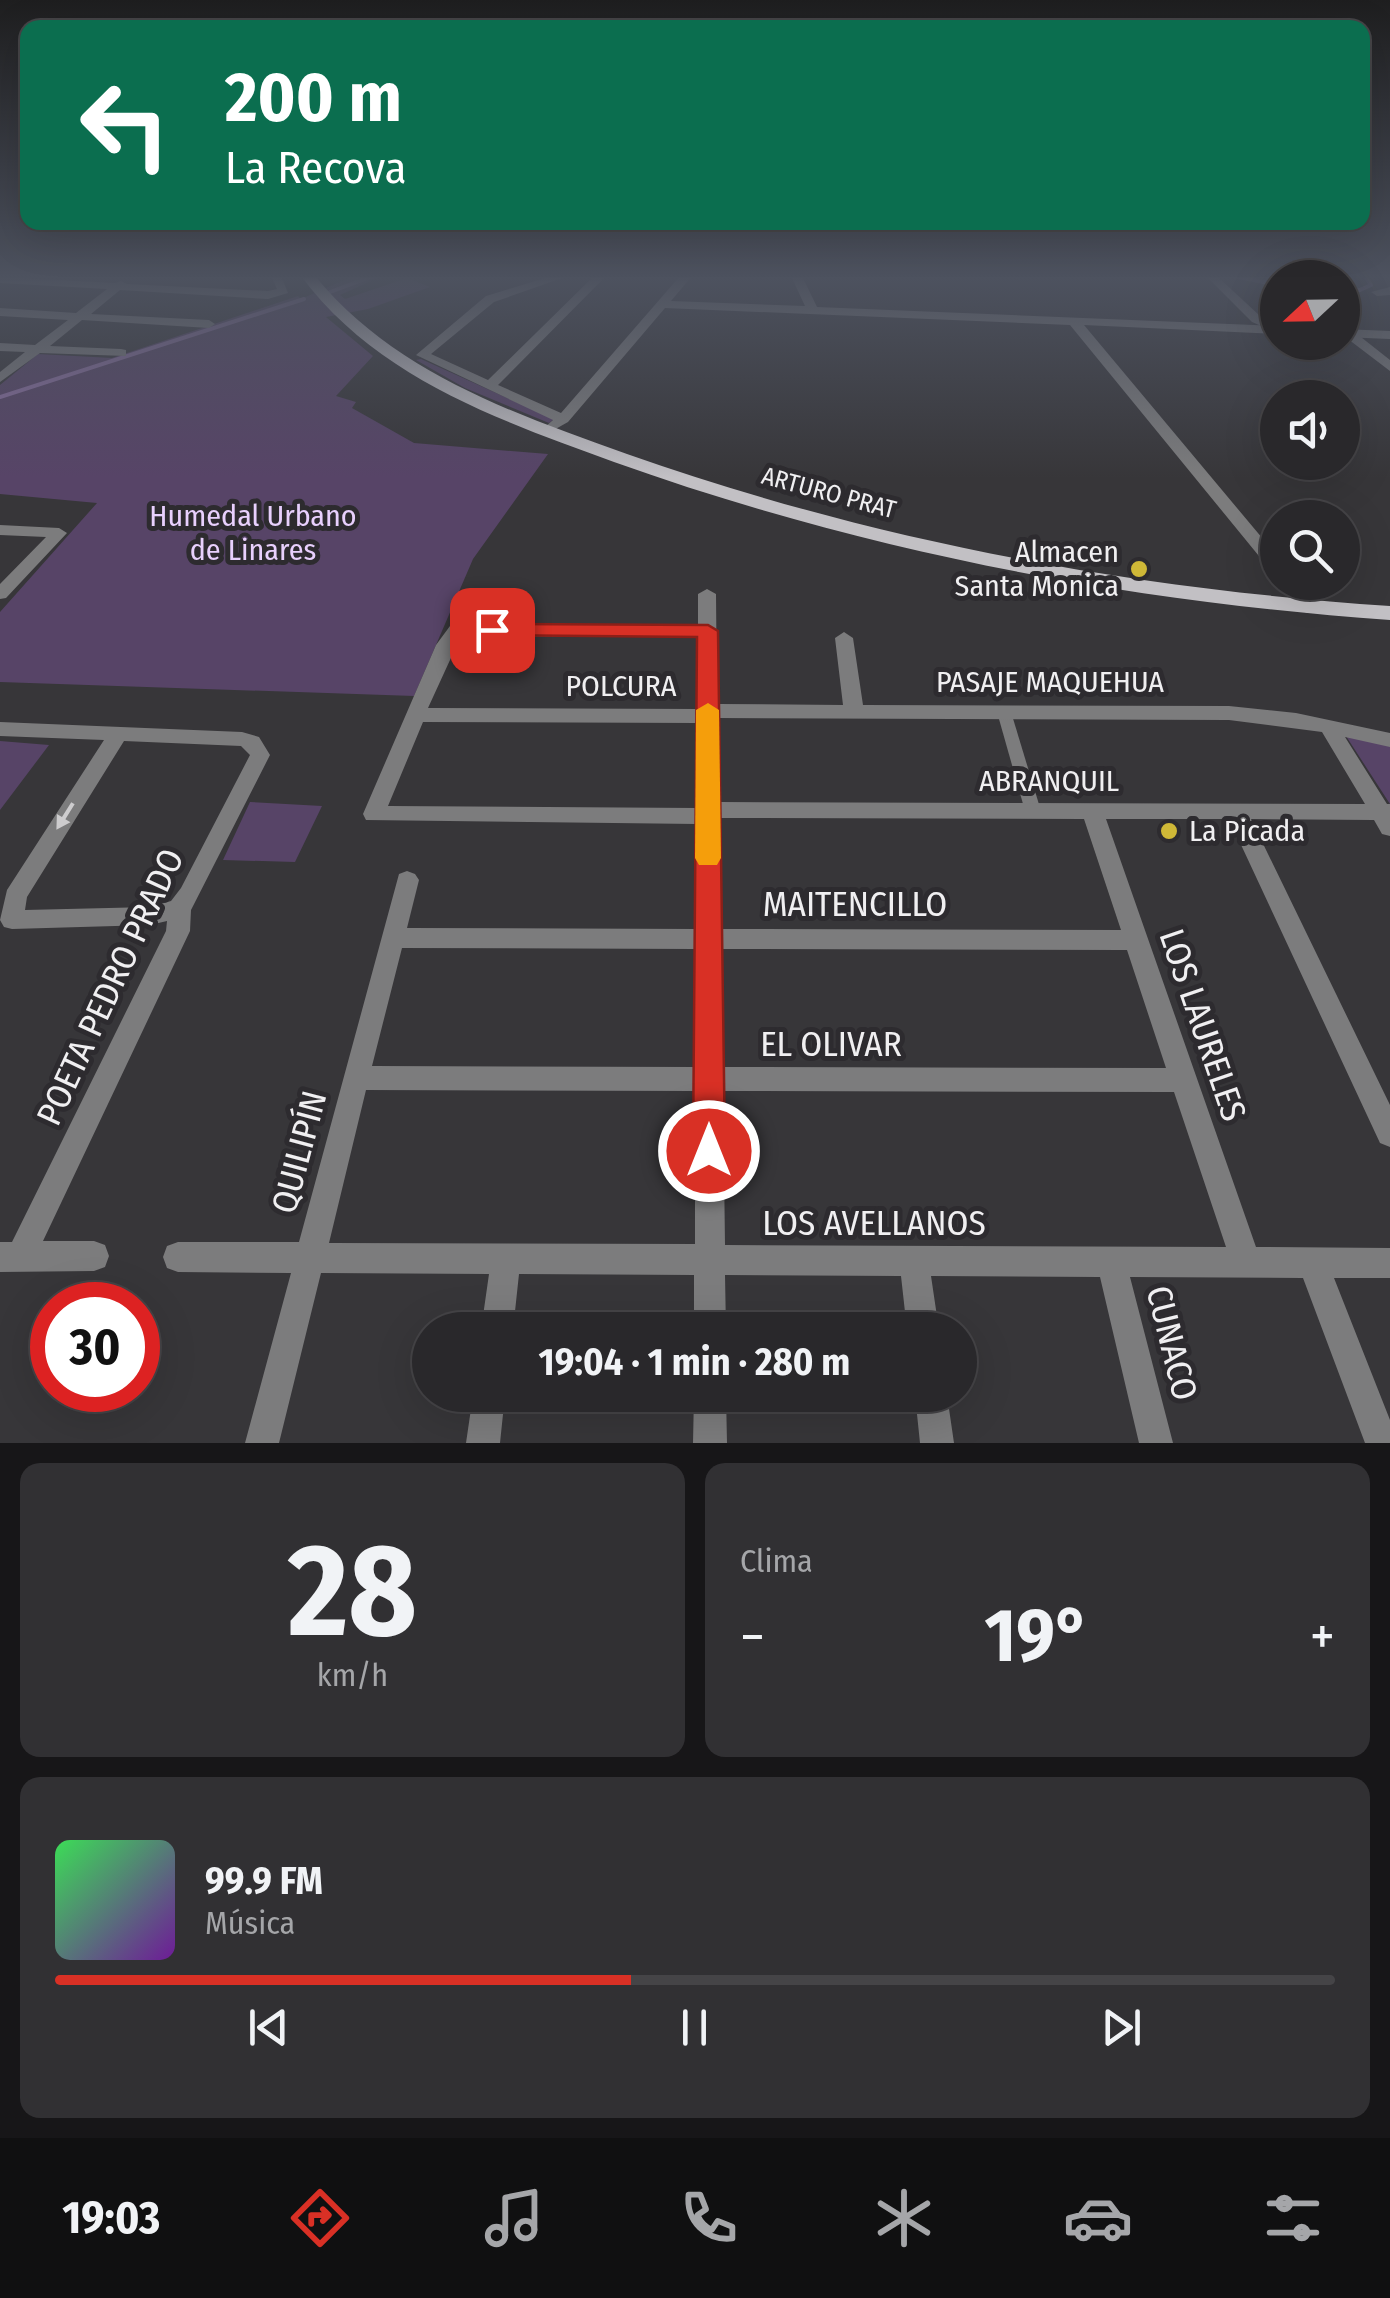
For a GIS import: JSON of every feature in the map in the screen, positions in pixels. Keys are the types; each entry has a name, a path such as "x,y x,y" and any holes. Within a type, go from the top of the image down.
{"main road":[{"name":"ARTURO PRAT","path":"380,343 471,398 555,425 741,498 900,540 1090,578 1312,609 1390,613"}],"street":[{"path":"0,378 44,343"},
{"name":"ARTURO PRAT","path":"436,343 422,355 489,386 555,425"},
{"path":"489,386 532,343"},
{"path":"555,425 628,343"},
{"path":"1091,343 1260,546"},
{"path":"1360,344 1390,366"},
{"path":"0,346 121,353"},
{"path":"0,530 58,533 0,594"},
{"path":"708,594 710,1312"},
{"path":"1305,600 1312,609"},
{"path":"414,716 445,645 456,630 708,631"},
{"path":"844,638 854,712"},
{"path":"1004,712 1033,811"},
{"name":"PASAJE MAQUEHUA","path":"708,714 1228,713 1390,740"},
{"name":"POLCURA","path":"414,716 708,714"},
{"name":"ABRANQUIL","path":"414,716 374,814 1092,811 1387,817"},
{"path":"1329,728 1387,817"},
{"path":"0,729 118,734"},
{"path":"118,734 15,896 6,929 150,916 179,908"},
{"name":"POETA PEDRO PRADO","path":"10,1257 178,931 179,908 190,894 260,755 257,748 242,739 118,734"},
{"name":"LOS LAURELES","path":"1092,811 1246,1262"},
{"path":"1236,812 1390,1134"},
{"name":"QUILIPÍN","path":"262,1443 408,880"},
{"name":"MAITENCILLO","path":"392,938 1136,940"},
{"name":"EL OLIVAR","path":"357,1078 1184,1080"},
{"path":"10,1257 94,1256"},
{"name":"LOS AVELLANOS","path":"178,1257 1390,1263"},
{"path":"499,1312 506,1259"},
{"path":"914,1260 921,1312"},
{"name":"CUNACO","path":"1111,1262 1156,1443"},
{"path":"1312,1262 1382,1443"},
{"path":"483,1443 487,1412"},
{"path":"710,1412 710,1443"},
{"path":"933,1412 938,1443"}],"green space":[{"name":"Humedal Urbano de Linares","path":"156,343 358,343 373,356 336,396 356,402 352,408 414,443 548,454 473,559 414,696 0,682 0,612 97,503 0,494 0,385 38,354 112,358"},
{"path":"416,360 554,419 549,423 465,388"},
{"path":"1346,736 1390,745 1390,804"},
{"path":"0,741 49,745 0,810"},
{"path":"250,802 322,806 295,862 223,860"}],"waterway":[{"path":"0,397 166,343"}],"slow traffic":[{"path":"708,710 708,858"}],"place":[{"name":"Almacen Santa Monica","path":"1139,569"},
{"name":"La Picada","path":"1169,831"}],"route":[{"path":"492,630 708,631 709,1151"}]}
